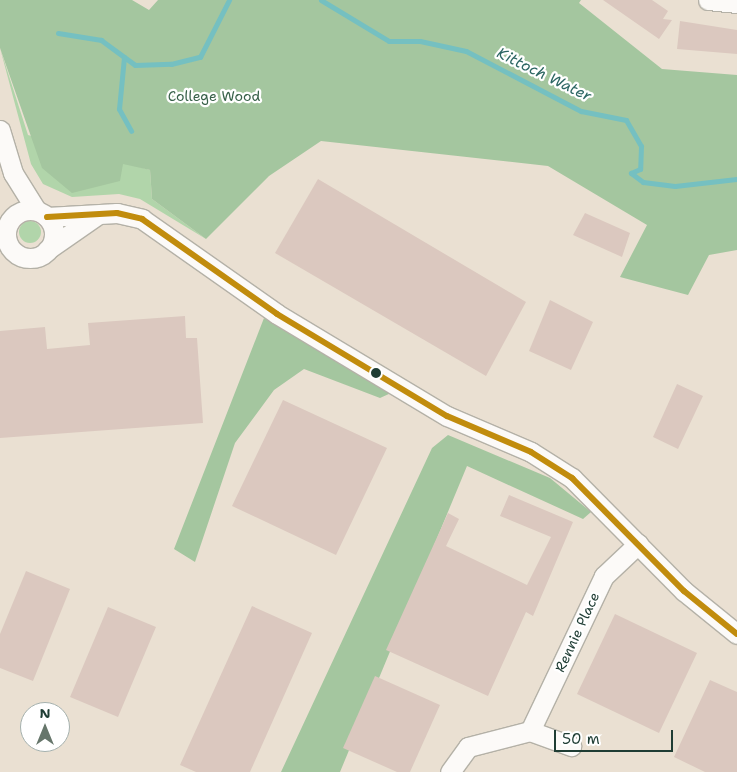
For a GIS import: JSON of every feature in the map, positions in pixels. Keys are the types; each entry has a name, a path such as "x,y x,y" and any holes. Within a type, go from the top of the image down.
{"street":[{"path":"708,0 737,3"},
{"path":"0,130 13,174 42,214 53,240 47,250"},
{"path":"13,174 5,228 9,255 38,256 96,216"},
{"path":"5,228 22,210 42,214 96,216 117,213 142,219 277,314 438,411 531,452 572,478 684,591 737,634"},
{"name":"Rennie Place","path":"530,731 604,576 638,544"},
{"path":"450,772 468,747 530,731 571,746"}],"green space":[{"name":"College Wood","path":"0,0 132,0 149,10 158,0 581,0 579,3 662,69 737,75 737,250 709,255 688,295 620,277 647,225 548,166 321,141 269,176 206,239 152,199 150,170 123,164 120,181 72,193 42,168 0,48"},
{"path":"0,48 28,135 150,170 152,199 206,239 140,199 119,194 72,197 43,184 31,164"},
{"path":"30,221 40,228 41,232 34,242 30,243 20,236 19,232 26,222"},
{"path":"264,318 391,393 380,398 304,369 274,390 235,443 195,562 174,549"},
{"path":"448,435 550,478 591,512 583,519 467,466 340,772 281,772 432,448"}],"building":[{"path":"603,0 652,0 668,11 663,19 672,20 659,39"},
{"path":"680,21 737,30 737,54 677,49"},
{"path":"318,179 526,302 486,376 275,253"},
{"path":"585,213 630,233 622,257 573,235"},
{"path":"550,300 593,322 571,370 529,351"},
{"path":"185,316 186,338 197,338 203,423 0,438 0,331 45,327 47,349 90,345 88,323"},
{"path":"677,384 703,396 678,449 653,437"},
{"path":"283,400 387,448 336,555 232,506"},
{"path":"509,495 573,522 533,616 526,612 488,696 386,650 448,513 459,519 446,546 527,585 551,537 500,516"},
{"path":"26,571 70,589 33,681 0,668 0,634"},
{"path":"252,606 312,633 250,772 196,772 180,765"},
{"path":"108,607 156,627 118,717 70,697"},
{"path":"615,614 697,653 659,733 577,694"},
{"path":"375,676 440,705 410,772 397,772 343,748"},
{"path":"710,680 737,692 737,772 705,772 674,757"}],"waterway":[{"name":"Kittoch Water","path":"58,33 101,40 135,65 171,64 200,57 229,0"},
{"name":"Kittoch Water","path":"321,0 389,41 420,41 466,51 581,111 626,120 641,146 640,169 631,173 643,182 675,186 737,179"},
{"path":"124,57 119,109 131,131"}],"transit line":[{"path":"47,217 117,213 142,219 277,314 447,416 531,452 572,478 684,591 737,634"}]}
